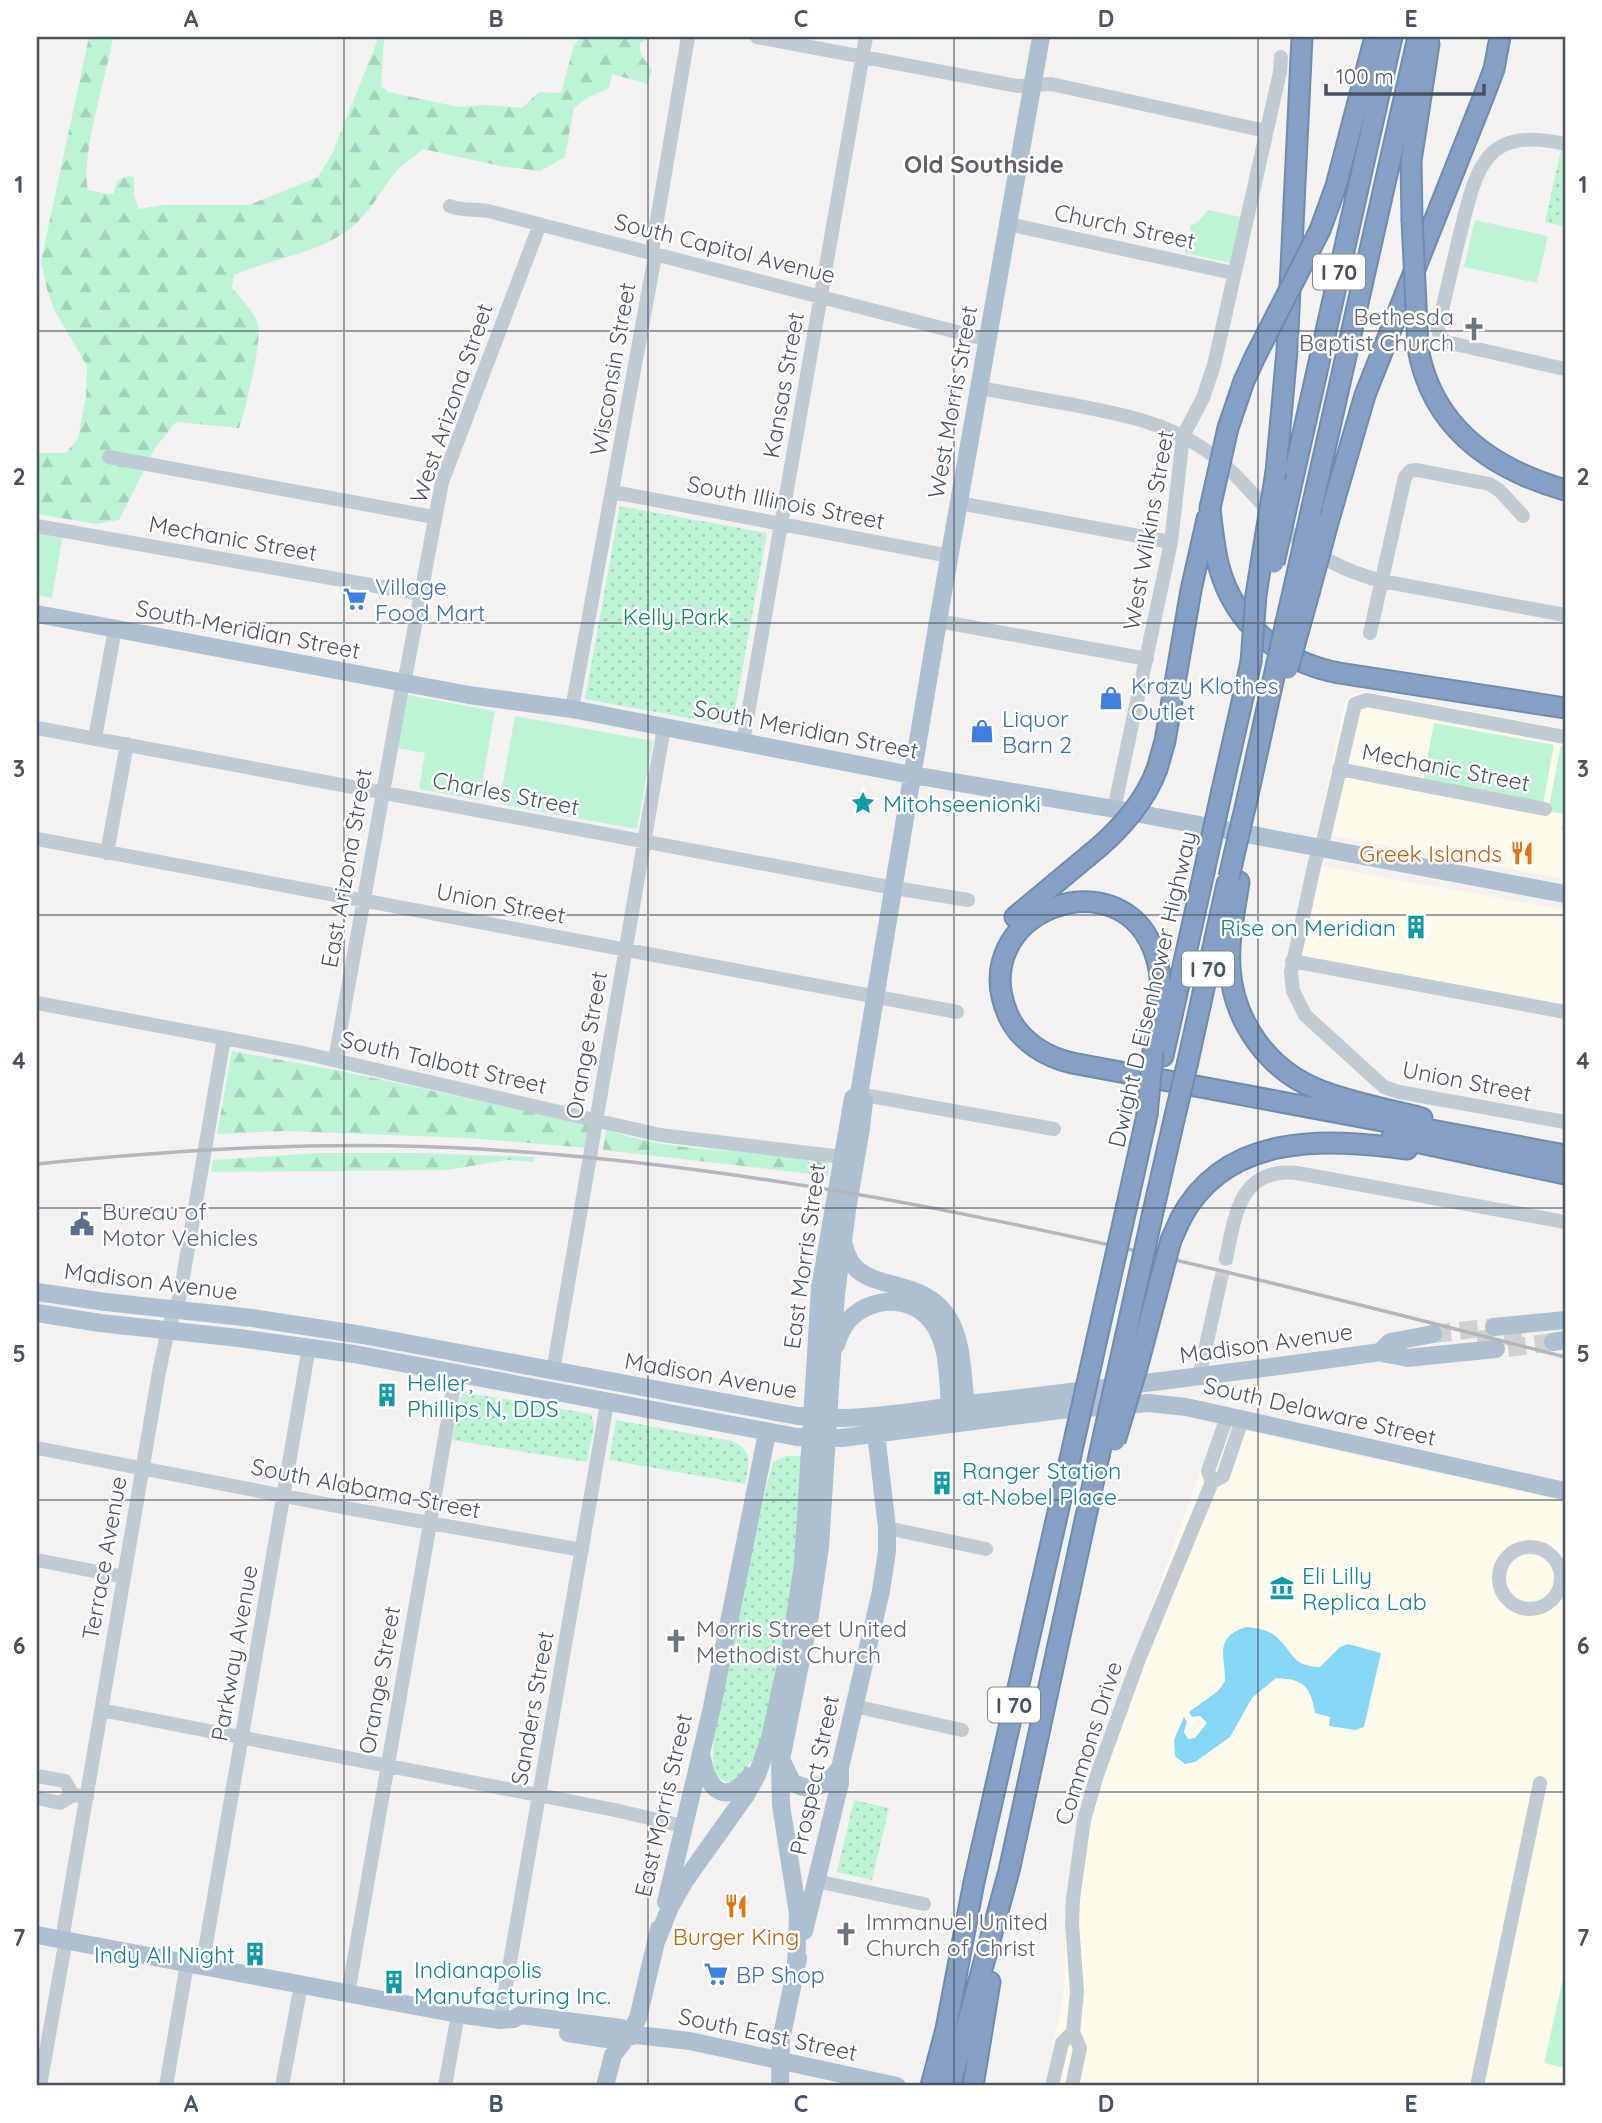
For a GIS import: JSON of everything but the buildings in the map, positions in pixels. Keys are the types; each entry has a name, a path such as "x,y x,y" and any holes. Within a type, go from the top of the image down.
{"highway":[{"path":"1268,557 1285,387 1302,37"},
{"name":"I 70","path":"950,2086 1009,1871 1084,1534 1105,1454 1153,1212 1234,880 1243,817 1259,748 1302,588 1312,508 1417,70 1418,37"},
{"path":"1430,37 1417,70 1411,161 1418,348 1426,375 1439,404 1469,442 1513,472 1565,490"},
{"path":"1302,588 1329,519 1365,395 1485,93 1494,69 1500,37"},
{"path":"1381,45 1320,230 1255,357 1228,428 1191,590 1165,741 1157,769 1143,796 1126,819 1087,857 1015,917 998,941 991,959 989,992 995,1016 1010,1040 1028,1056 1063,1073 1360,1129 1565,1174"},
{"name":"Dwight D Eisenhower Highway","path":"960,1952 1147,1115 1158,1054 1204,872 1251,662 1268,557 1291,487 1381,45"},
{"path":"1210,508 1218,564 1229,594 1261,637 1288,656 1307,665 1339,673 1565,708"},
{"path":"1234,880 1230,949 1232,987 1253,1037 1281,1068 1325,1093 1565,1155"},
{"path":"1158,1054 1158,966 1153,947 1136,923 1107,906 1083,901 1055,906 1038,913 1026,923 1007,950 1001,974 1001,990 1004,1006 1013,1024 1028,1042 1049,1055 1072,1063 1218,1091 1534,1148"},
{"path":"1105,1454 1137,1368 1171,1240 1193,1200 1228,1165 1270,1149 1290,1145 1361,1144 1479,1157"},
{"path":"972,2086 1009,1871"},
{"path":"917,2086 960,1952"},
{"name":"I 70","path":"931,2086 946,2029 960,1952"}],"main road":[{"name":"West Morris Street","path":"914,775 1041,37"},
{"name":"South Meridian Street","path":"37,614 403,684 572,709 914,775 1114,809 1565,894"},
{"name":"East Morris Street","path":"796,1968 798,1914 780,1795 782,1755 810,1615 820,1546 830,1369 843,1241 864,1102 859,1094 914,775"},
{"name":"East Morris Street","path":"657,1940 670,1906 684,1882 757,1775 770,1738 791,1643 802,1574 820,1288 853,1098 859,1094"},
{"path":"843,1241 846,1257 861,1274 923,1293 942,1309 955,1333 958,1406"},
{"name":"Madison Avenue","path":"37,1292 351,1333 797,1416 843,1418 1199,1377 1465,1342"},
{"path":"830,1369 840,1334 855,1315 882,1302 906,1304 928,1317 941,1338 958,1406"},
{"name":"Madison Avenue","path":"37,1313 309,1347 797,1437 841,1438 1061,1410"},
{"path":"1494,1327 1565,1320"},
{"name":"Madison Avenue","path":"1389,1353 1390,1342 1433,1334"},
{"path":"1523,1334 1561,1337"},
{"name":"Madison Avenue","path":"1389,1353 1407,1358 1496,1349"},
{"name":"South Delaware Street","path":"1061,1410 1149,1403 1186,1406 1565,1490"},
{"name":"East Morris Street","path":"605,2086 613,2055 638,2018 700,1752 767,1433"},
{"name":"Prospect Street","path":"780,2086 782,2034 884,1576 887,1528 876,1433"},
{"path":"700,1752 705,1777 710,1784 716,1789 729,1792 741,1787 753,1772 770,1738"},
{"path":"782,1755 789,1778 803,1788 817,1788 825,1784 840,1768"},
{"name":"South East Street","path":"37,1935 458,2014 507,2020 520,2015 621,2028 629,2035 690,2041 892,2085"}],"street":[{"name":"Wisconsin Street","path":"572,709 613,492 688,37"},
{"path":"757,37 1018,86 1051,83 1266,131"},
{"name":"Kansas Street","path":"743,742 866,37"},
{"name":"West Wilkins Street","path":"1114,809 1171,542 1183,436 1210,378 1280,72 1281,57"},
{"path":"1565,144 1545,139 1526,139 1499,149 1480,167 1470,190 1438,330 1441,339 1446,342 1565,369"},
{"name":"South Capitol Avenue","path":"450,206 458,210 486,210 988,340"},
{"name":"West Arizona Street","path":"403,684 442,482 540,224"},
{"name":"Church Street","path":"1008,224 1233,272"},
{"path":"979,388 1135,417 1183,436 1224,465 1294,536 1337,566 1382,581 1565,615"},
{"path":"109,457 434,517"},
{"path":"1370,634 1405,477 1410,471 1489,484 1499,490 1523,516"},
{"name":"South Illinois Street","path":"613,492 950,556"},
{"path":"959,503 1171,542"},
{"name":"Mechanic Street","path":"37,526 421,594"},
{"path":"939,621 1147,659"},
{"path":"94,738 115,629"},
{"name":"East Arizona Street","path":"335,1060 403,684"},
{"path":"1565,737 1367,700 1359,701 1353,708 1292,961 1565,1012"},
{"name":"Charles Street","path":"37,727 968,900"},
{"name":"Orange Street","path":"552,1371 664,727"},
{"path":"107,852 127,744"},
{"name":"Mechanic Street","path":"1339,769 1545,809"},
{"name":"Union Street","path":"37,839 957,1012"},
{"name":"Union Street","path":"1292,961 1293,991 1305,1015 1371,1077 1388,1089 1565,1122"},
{"name":"South Talbott Street","path":"37,1003 335,1060 660,1135 842,1157"},
{"name":"Terrace Avenue","path":"40,2086 64,1950 80,1796 101,1710 168,1330 180,1295 224,1038"},
{"path":"859,1094 1054,1129"},
{"path":"1226,1259 1236,1210 1242,1197 1252,1186 1270,1175 1293,1173 1565,1222"},
{"path":"1199,1377 1220,1283"},
{"name":"Parkway Avenue","path":"166,2086 195,1966 242,1739 309,1347"},
{"name":"Orange Street","path":"348,1994 456,1374"},
{"name":"Sanders Street","path":"507,2020 539,1795 607,1403"},
{"name":"Commons Drive","path":"1073,2032 1077,1992 1072,1923 1074,1890 1086,1813 1139,1659 1212,1482 1208,1471 1235,1419"},
{"name":"South Alabama Street","path":"37,1448 582,1550"},
{"path":"887,1528 986,1549"},
{"path":"1527,1548 1541,1549 1561,1560 1560,1587 1556,1597 1548,1604 1538,1609 1525,1609 1513,1605 1503,1594 1499,1581 1501,1568 1514,1552 1527,1548"},
{"path":"37,1560 124,1577"},
{"path":"854,1706 962,1730"},
{"path":"101,1710 539,1795 683,1826"},
{"path":"37,1776 65,1781 80,1796 60,1803 37,1798"},
{"path":"1477,2086 1540,1783"},
{"path":"816,1881 924,1904"},
{"path":"282,2086 301,1985"},
{"path":"445,2086 458,2014"},
{"path":"1052,2086 1062,2043 1073,2032 1080,2048 1072,2086"}],"shaded area":[{"path":"1364,691 1565,729 1565,879 1317,833 1345,701"},
{"path":"1321,866 1565,910 1565,1007 1300,958"},
{"path":"1214,1432 1252,1432 1565,1501 1565,2086 1045,2086 1064,1992 1066,1899 1083,1799"}],"green space":[{"path":"89,37 113,37 91,136 88,190 113,195 117,181 128,176 134,177 134,195 139,209 162,205 249,205 318,177 332,154 378,39 384,40 381,86 388,92 459,107 487,105 522,108 539,92 561,93 574,45 582,37 654,37 640,43 641,55 652,70 648,84 612,74 609,88 585,99 574,108 565,157 540,171 500,166 423,149 397,170 369,210 337,238 234,275 232,288 253,314 259,332 253,375 239,428 176,422 155,448 119,520 96,524 37,514 37,453 66,453 78,438 86,397 87,366 55,311 41,261"},
{"path":"1561,150 1565,151 1565,227 1545,222"},
{"path":"1208,210 1241,217 1231,263 1185,253 1191,225 1198,222"},
{"path":"1475,220 1548,236 1537,283 1464,267"},
{"name":"Kelly Park","path":"620,506 767,533 732,726 585,699"},
{"path":"37,530 63,534 52,598 37,595"},
{"path":"407,695 495,711 479,800 419,789 425,753 397,748"},
{"path":"515,716 653,741 637,829 499,804"},
{"path":"1434,723 1554,745 1543,804 1423,781"},
{"path":"1561,745 1565,746 1565,831 1561,830 1564,814 1548,811"},
{"path":"232,1051 341,1071 591,1125 588,1148 468,1138 284,1131 217,1134"},
{"path":"606,1129 663,1144 829,1161 828,1176 603,1150"},
{"path":"319,1153 535,1157 534,1162 507,1160 447,1170 211,1172 213,1160"},
{"path":"463,1392 591,1414 594,1426 587,1462 452,1440"},
{"path":"616,1420 732,1441 747,1453 745,1484 609,1460"},
{"path":"787,1456 803,1456 789,1612 763,1738 745,1771 728,1782 717,1777 713,1764 717,1719 749,1562 773,1462"},
{"path":"854,1800 889,1808 872,1880 837,1872"},
{"path":"1565,1970 1565,2068 1544,2063"}],"water":[{"path":"1246,1627 1271,1633 1297,1660 1310,1666 1320,1667 1340,1647 1348,1644 1381,1653 1364,1727 1355,1730 1329,1726 1330,1717 1315,1713 1311,1696 1304,1686 1293,1680 1276,1678 1252,1698 1230,1737 1195,1762 1185,1764 1175,1756 1174,1740 1184,1717 1187,1722 1184,1732 1188,1739 1195,1738 1207,1723 1200,1716 1192,1717 1189,1712 1218,1691 1225,1681 1225,1642 1236,1631"}],"tunnel":[{"path":"1220,1283 1226,1259"},
{"path":"1433,1334 1494,1327"},
{"path":"1477,1340 1523,1334"},
{"path":"1508,1348 1553,1342"}],"railway":[{"path":"37,1164 203,1150 425,1146 618,1161 755,1178 892,1200 1027,1227 1297,1289 1565,1357"}],"place":[{"name":"Bethesda Baptist Church","path":"1474,329"},
{"name":"Village Food Mart","path":"355,599"},
{"name":"Krazy Klothes Outlet","path":"1111,698"},
{"name":"Liquor Barn 2","path":"982,731"},
{"name":"Mitohseenionki","path":"863,803"},
{"name":"Greek Islands","path":"1522,853"},
{"name":"Rise on Meridian","path":"1416,927"},
{"name":"Bureau of Motor Vehicles","path":"82,1224"},
{"name":"Heller, Phillips N, DDS","path":"387,1395"},
{"name":"Ranger Station at Nobel Place","path":"942,1483"},
{"name":"Eli Lilly Replica Lab","path":"1282,1588"},
{"name":"Morris Street United Methodist Church","path":"676,1641"},
{"name":"Burger King","path":"736,1906"},
{"name":"Immanuel United Church of Christ","path":"846,1934"},
{"name":"Indy All Night","path":"255,1954"},
{"name":"BP Shop","path":"716,1974"},
{"name":"Indianapolis Manufacturing Inc.","path":"394,1982"}],"district":[{"name":"Old Southside","path":"984,164"}]}
